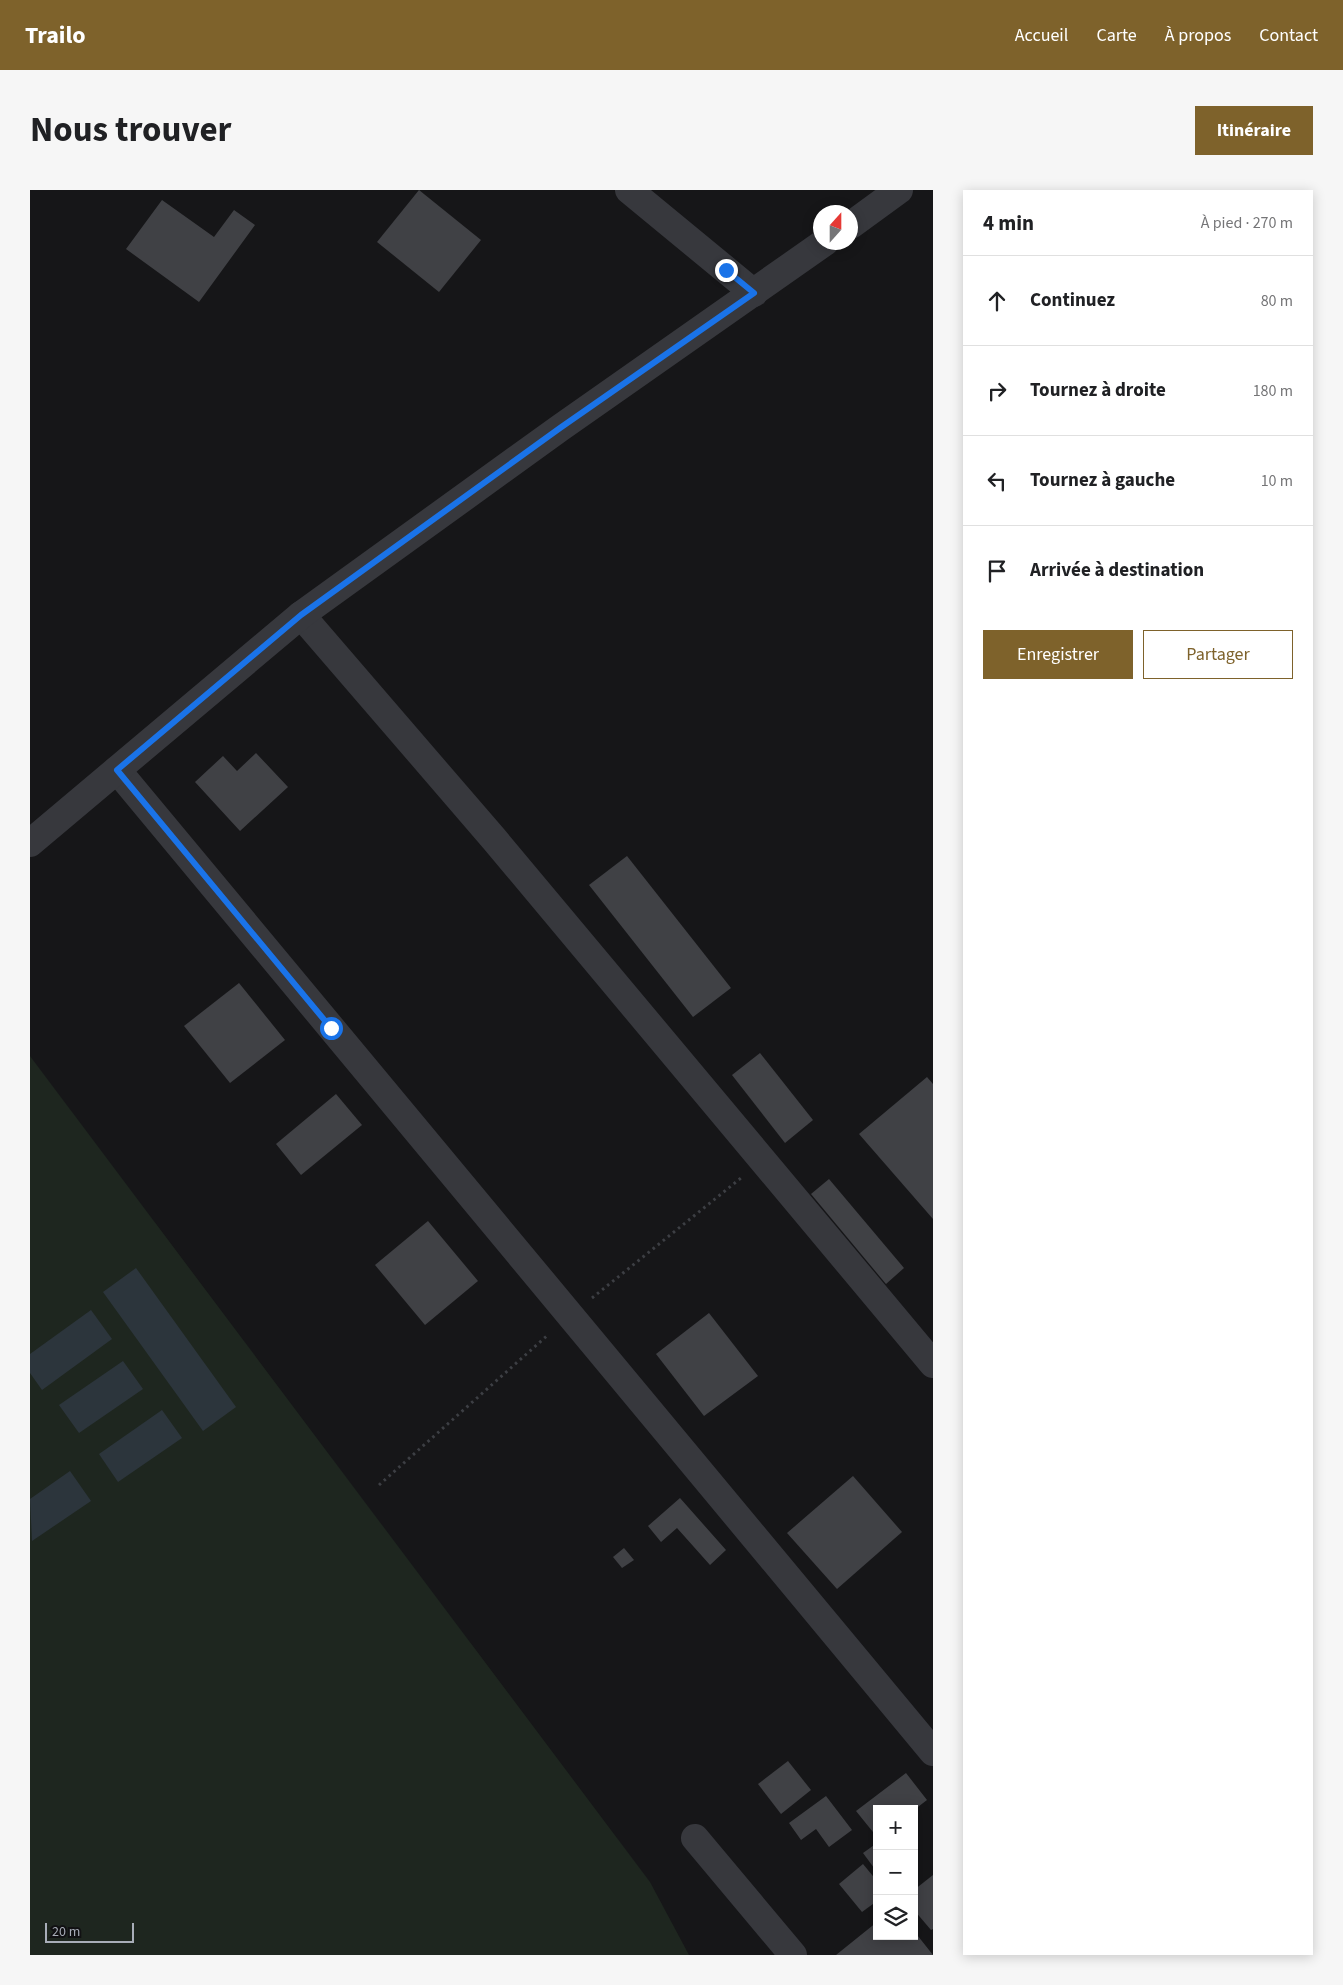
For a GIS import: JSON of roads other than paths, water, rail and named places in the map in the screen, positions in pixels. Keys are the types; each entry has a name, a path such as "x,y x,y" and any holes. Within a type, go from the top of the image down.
{"street":[{"path":"629,190 754,293"},
{"path":"858,218 899,190"},
{"path":"30,843 301,615 560,428 814,250"},
{"path":"301,615 513,862 933,1364"},
{"path":"117,770 933,1752"},
{"path":"695,1838 793,1955"}]}
